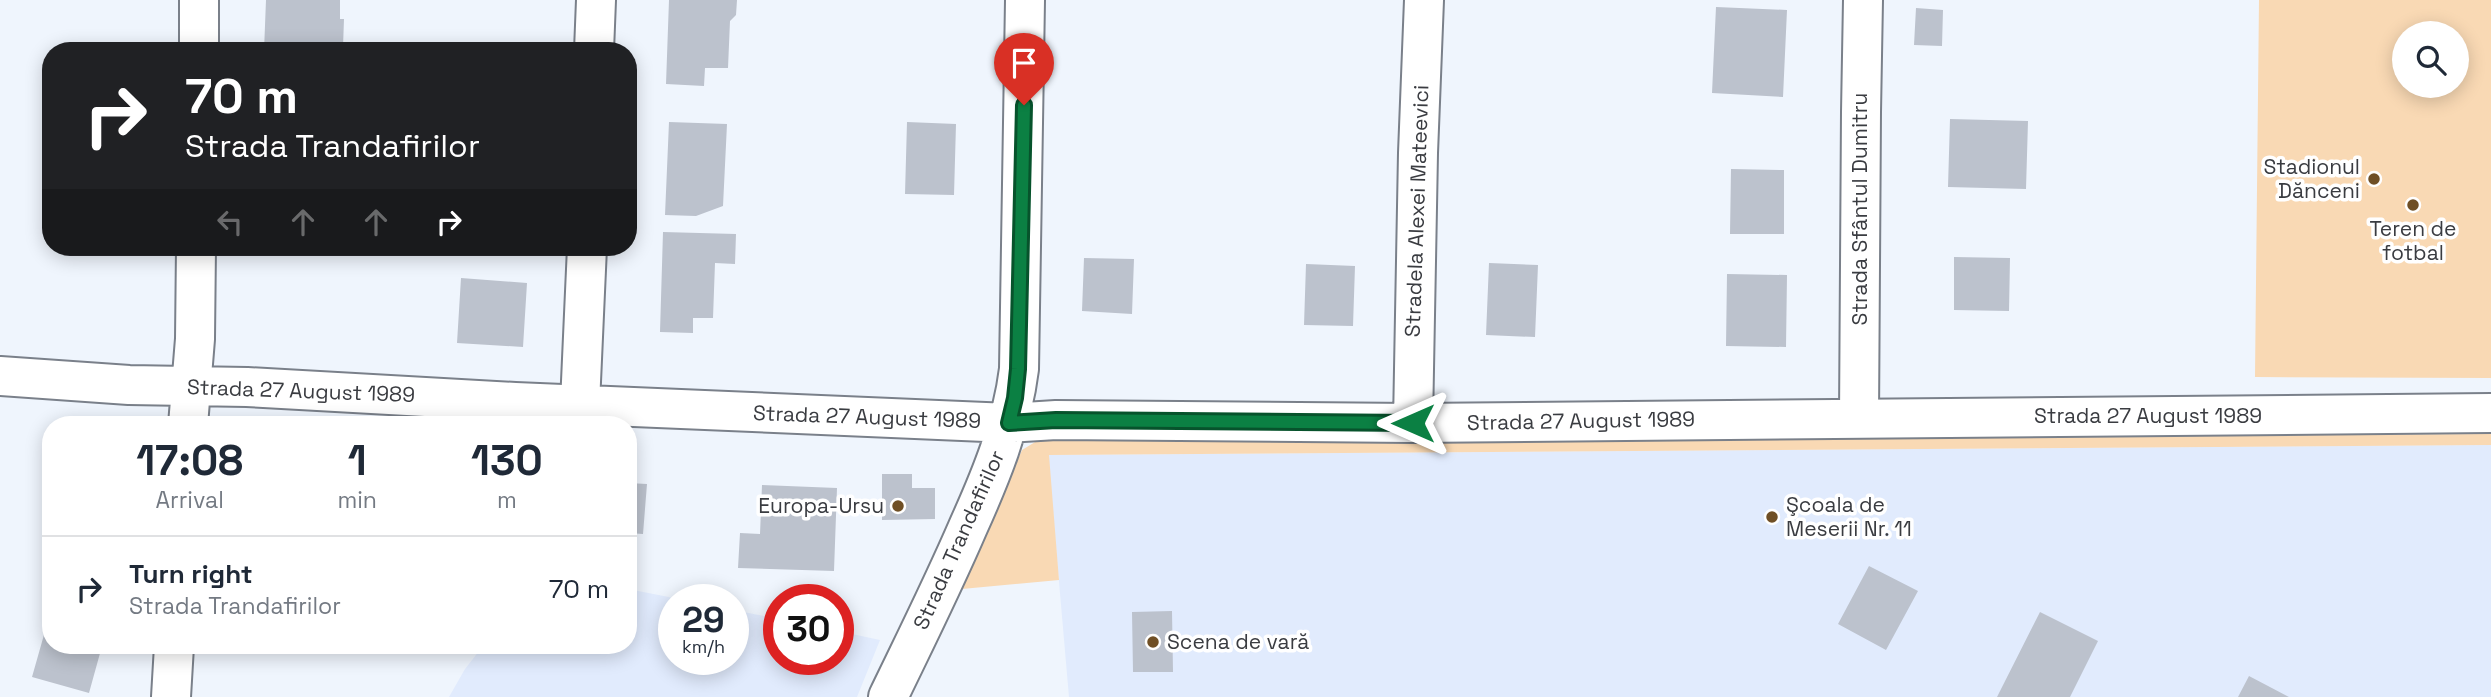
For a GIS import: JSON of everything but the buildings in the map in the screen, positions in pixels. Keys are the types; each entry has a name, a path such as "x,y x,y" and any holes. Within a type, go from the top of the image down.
{"street":[{"path":"199,42 200,0"},
{"path":"594,42 596,0"},
{"name":"Strada Trandafirilor","path":"888,697 949,572 992,472 1015,398 1018,369 1026,0"},
{"name":"Stradela Alexei Mateevici","path":"1413,423 1417,166 1424,0"},
{"name":"Strada Sfântul Dumitru","path":"1859,418 1864,0"},
{"path":"189,416 195,338 196,256"},
{"path":"580,404 587,256"},
{"name":"Strada 27 August 1989","path":"0,376 191,387 247,387 1009,423 1056,420 1413,423 2491,413"},
{"path":"171,697 174,654"}],"shaded area":[{"name":"Stadionul Dănceni","path":"2259,0 2491,0 2491,378 2255,377"},
{"path":"2491,434 2491,445 1049,455 1059,580 962,589 1022,450 1040,439"},
{"name":"Şcoala de Meserii Nr. 11","path":"2491,445 2491,697 1069,697 1048,455"},
{"path":"637,591 658,595 658,675 749,675 749,613 763,616 763,675 854,675 854,634 880,640 857,697 449,697 477,654 637,654"}],"place":[{"name":"Stadionul Dănceni","path":"2374,179"},
{"name":"Teren de fotbal","path":"2413,205"},
{"name":"Europa-Ursu","path":"898,506"},
{"name":"Şcoala de Meserii Nr. 11","path":"1772,517"},
{"name":"Scena de vară","path":"1153,642"}],"route":[{"path":"1024,105 1018,369 1009,423 1056,420 1413,423"}]}
